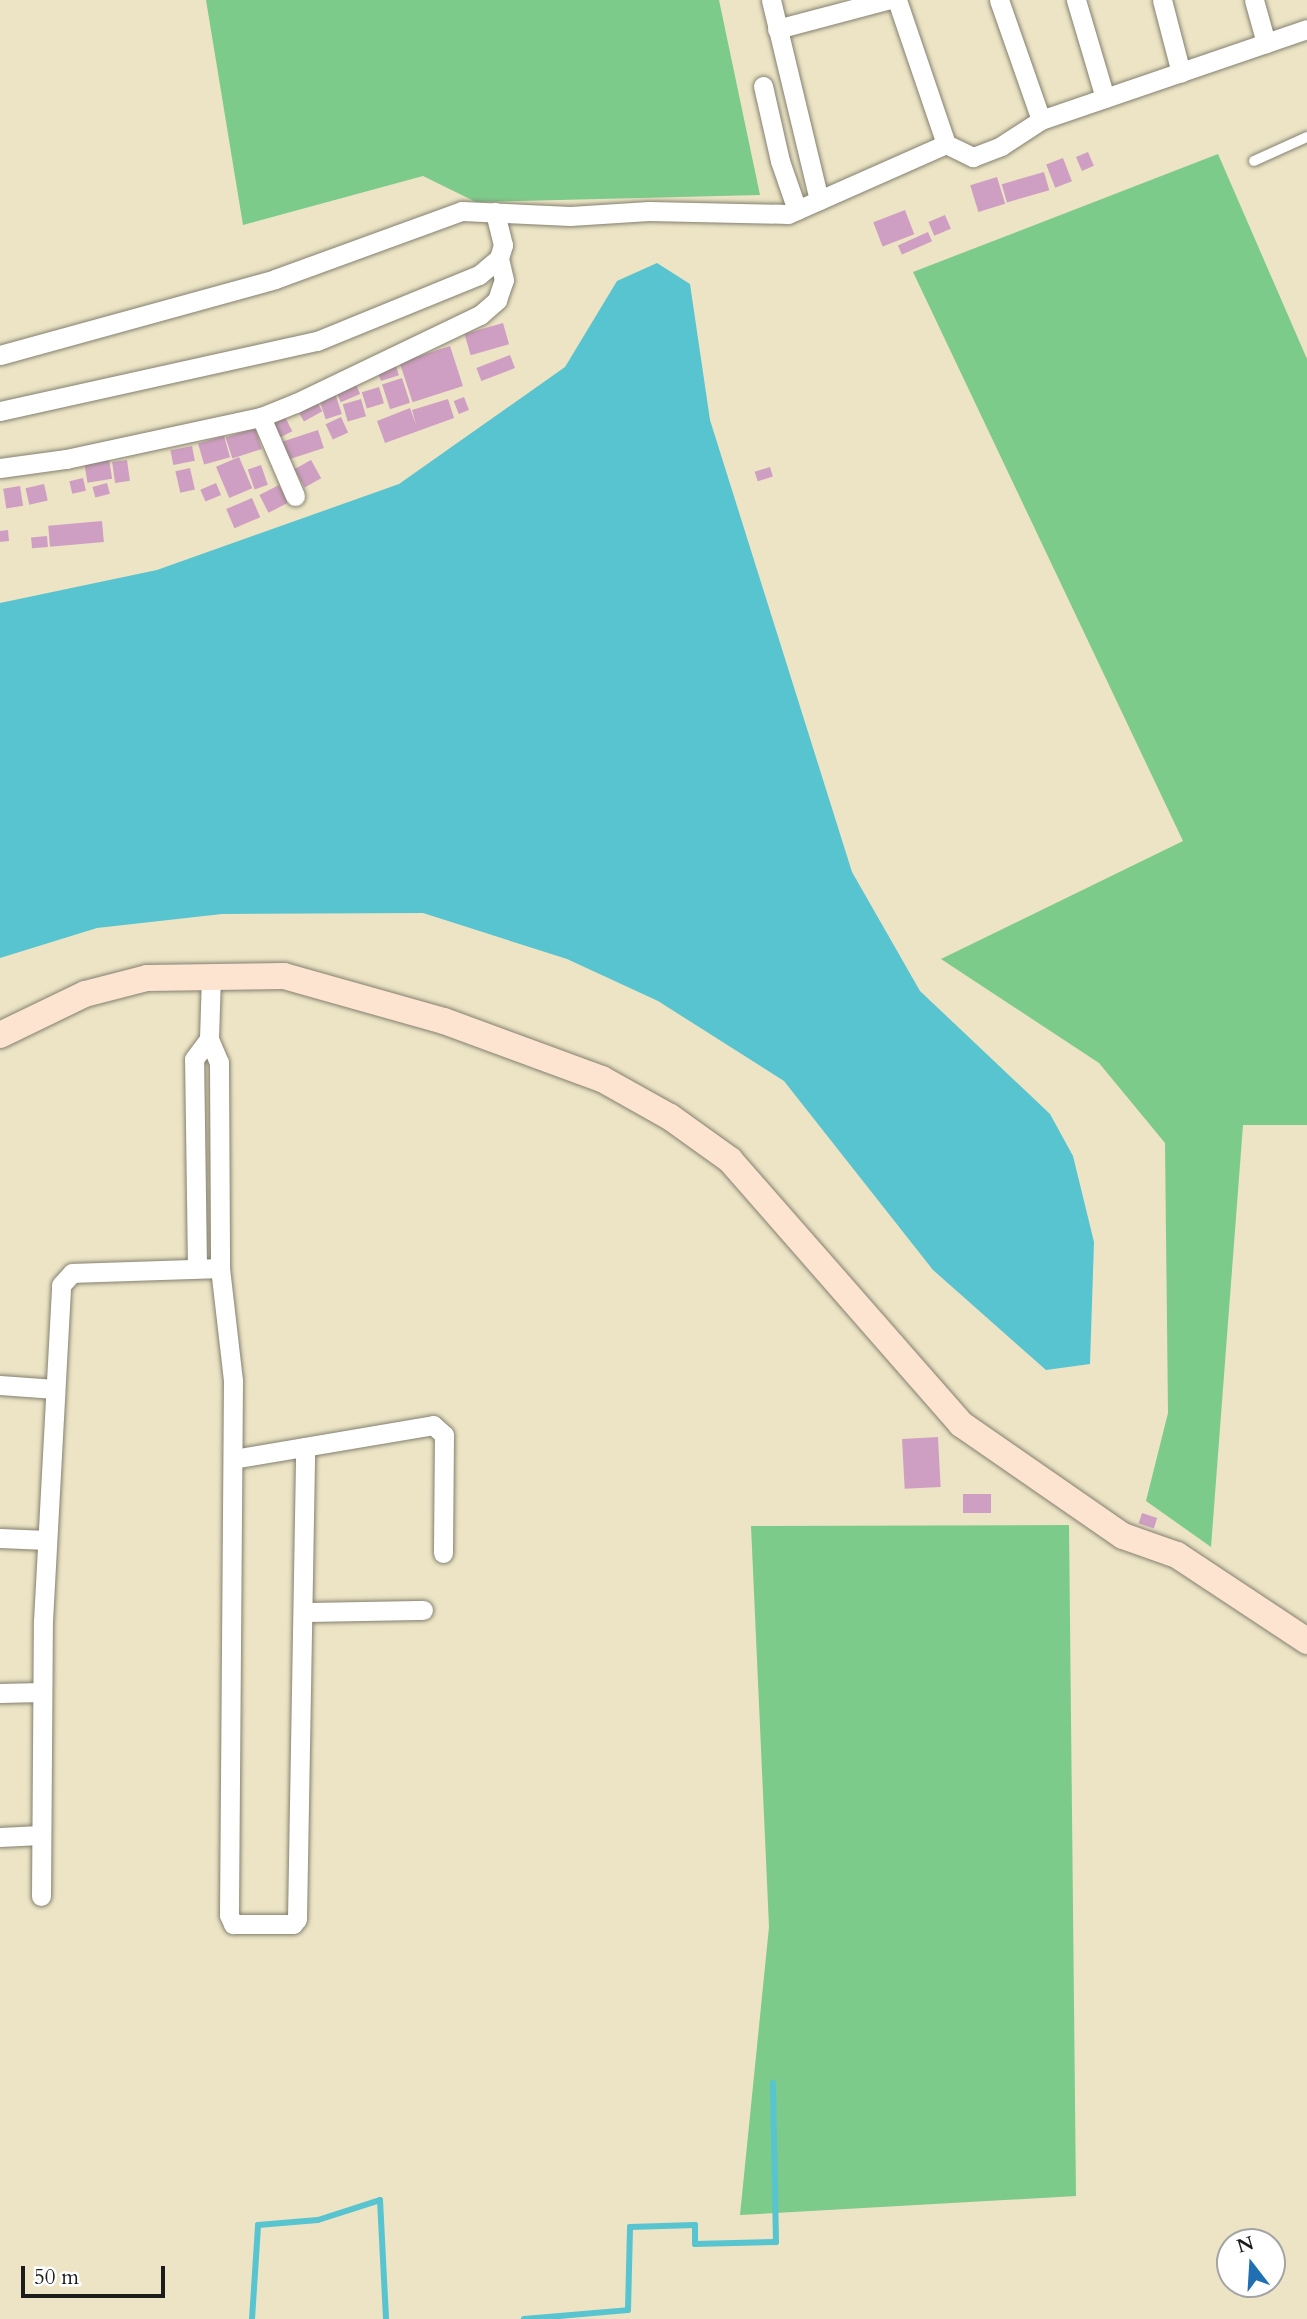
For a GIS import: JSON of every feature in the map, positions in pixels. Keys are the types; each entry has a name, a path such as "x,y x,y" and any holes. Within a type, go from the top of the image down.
{"street":[{"path":"771,0 819,200"},
{"path":"777,29 887,0"},
{"path":"897,0 946,144 973,157 1002,146 1041,120 1307,29"},
{"path":"999,0 1041,120"},
{"path":"1076,0 1105,98"},
{"path":"1163,0 1181,73"},
{"path":"1254,0 1266,43"},
{"path":"763,86 797,210"},
{"path":"0,355 275,279 463,211 779,217 946,144"},
{"path":"0,468 66,459 261,417 480,315 497,300 504,280 499,258 502,231 495,212"},
{"path":"0,411 317,341 479,275 499,258"},
{"path":"261,417 295,496"},
{"path":"211,975 209,1039 219,1062 220,1268 233,1381 229,1915 233,1924 293,1924 297,1919 305,1447"},
{"path":"0,1035 85,994 147,978 284,976 444,1021 602,1079 670,1117 730,1160 961,1424 1123,1536 1177,1555 1307,1641"},
{"path":"197,1268 194,1059 209,1039"},
{"path":"41,1896 42,1692 61,1285 72,1273 220,1268"},
{"path":"0,1385 55,1389"},
{"path":"233,1459 433,1425 444,1435 443,1553"},
{"path":"0,1538 47,1540"},
{"path":"1160,1551 1170,1564 1307,1662"},
{"path":"303,1612 423,1609"},
{"path":"0,1693 42,1692"},
{"path":"0,1837 40,1835"}],"lane":[{"path":"1254,161 1307,137"}],"green space":[{"path":"206,0 719,0 760,195 476,202 423,176 243,225"},
{"path":"1218,154 1307,359 1307,1125 1243,1125 1211,1547 1146,1501 1168,1413 1165,1143 1099,1063 941,959 1183,841 913,272"},
{"path":"1069,1525 1076,2196 740,2215 769,1927 751,1526"}],"water":[{"path":"657,263 690,284 710,420 852,872 920,991 1050,1114 1073,1156 1094,1242 1090,1364 1046,1370 933,1270 784,1081 658,1001 567,959 423,913 222,914 97,928 0,958 0,603 157,570 399,484 565,367 617,281"}],"building":[{"path":"1088,152 1094,166 1082,171 1076,157"},
{"path":"1063,158 1072,181 1055,188 1046,164"},
{"path":"1044,172 1049,190 1007,202 1002,184"},
{"path":"997,177 1005,204 978,212 970,185"},
{"path":"905,210 914,234 883,246 873,222"},
{"path":"945,215 951,229 934,236 928,222"},
{"path":"928,232 932,241 902,255 898,245"},
{"path":"503,323 509,344 471,355 465,334"},
{"path":"450,346 463,386 413,402 400,362"},
{"path":"510,355 515,368 481,381 476,368"},
{"path":"394,360 399,375 381,381 376,366"},
{"path":"402,378 410,403 390,409 382,384"},
{"path":"355,382 360,394 341,402 336,390"},
{"path":"379,387 384,403 367,409 362,392"},
{"path":"335,393 342,414 326,419 319,398"},
{"path":"464,397 469,410 459,414 454,401"},
{"path":"361,399 366,416 348,422 343,404"},
{"path":"448,399 454,418 385,443 377,421 410,408 416,425 412,410"},
{"path":"316,400 322,411 304,422 298,410"},
{"path":"285,417 292,431 277,439 270,425"},
{"path":"341,417 348,432 333,440 326,424"},
{"path":"255,428 262,449 232,459 226,438"},
{"path":"318,430 324,448 285,461 279,443"},
{"path":"224,436 230,457 204,465 198,443"},
{"path":"192,446 195,461 173,465 170,450"},
{"path":"239,457 252,488 229,498 216,467"},
{"path":"109,459 112,479 87,483 84,463"},
{"path":"127,460 130,481 115,483 112,462"},
{"path":"311,460 321,478 305,488 294,469"},
{"path":"261,465 268,485 255,489 248,470"},
{"path":"770,467 773,477 758,481 755,472"},
{"path":"190,468 195,489 180,493 175,471"},
{"path":"83,478 86,491 72,494 69,481"},
{"path":"107,483 110,494 95,498 93,487"},
{"path":"216,483 221,495 205,502 200,490"},
{"path":"44,484 48,501 29,505 25,488"},
{"path":"279,485 288,503 268,513 259,495"},
{"path":"20,486 23,506 6,508 3,489"},
{"path":"252,498 260,517 234,528 226,509"},
{"path":"102,521 104,542 50,547 48,526"},
{"path":"8,530 9,541 0,542 0,531"},
{"path":"47,536 48,547 32,548 31,537"},
{"path":"938,1437 941,1487 905,1489 902,1439"},
{"path":"963,1494 991,1494 991,1513 963,1513"},
{"path":"1142,1513 1157,1518 1154,1528 1139,1523"}],"waterway":[{"path":"524,2319 628,2310 630,2227 695,2225 695,2244 776,2242 773,2083"},
{"path":"252,2319 258,2225 318,2220 380,2200 386,2319"}]}
